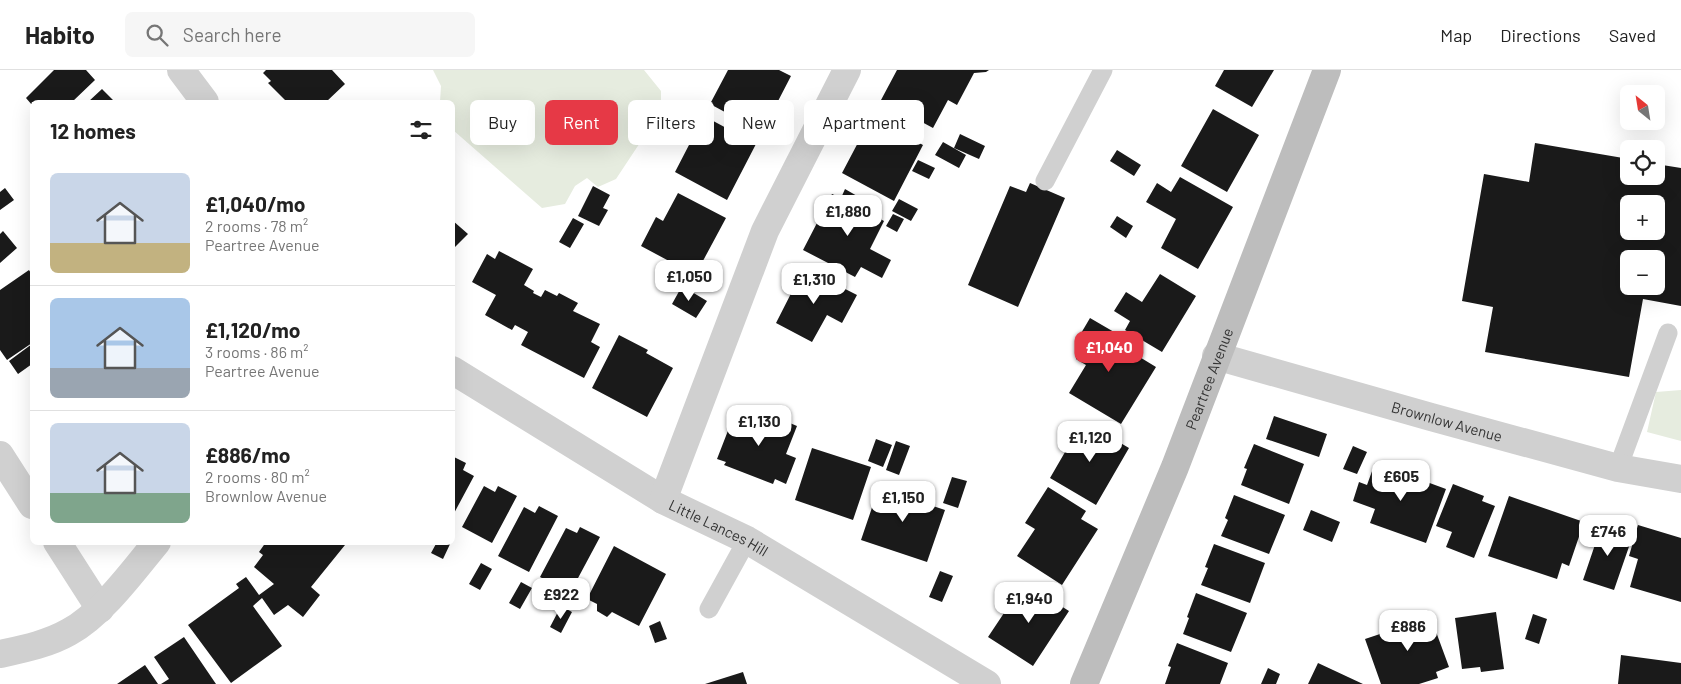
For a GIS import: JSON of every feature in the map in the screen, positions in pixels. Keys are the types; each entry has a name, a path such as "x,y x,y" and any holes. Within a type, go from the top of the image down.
{"street":[{"path":"181,70 204,100"},
{"path":"663,500 765,231 846,70"},
{"name":"Peartree Avenue","path":"1084,684 1174,467 1327,70"},
{"name":"Brownlow Avenue","path":"1216,356 1440,420 1618,468 1681,479"},
{"name":"Little Lances Hill","path":"455,372 663,500 747,540 987,684"},
{"path":"0,455 30,502"},
{"path":"59,545 100,609"},
{"path":"0,654 33,647 70,632 100,609 154,545"}],"lane":[{"path":"1044,181 1103,70"},
{"path":"1618,468 1668,333"},
{"path":"709,609 747,540"}],"shaded area":[{"path":"433,70 644,70 661,91 661,100 628,100 628,145 638,145 616,179 598,187 587,178 575,186 565,204 542,208 470,145 535,145 535,100 470,100 470,145 455,132 455,100 440,100 441,86"},
{"path":"1681,390 1681,441 1647,432 1656,392"}],"building":[{"path":"54,70 86,70 95,80 74,100 30,100 30,103 26,98"},
{"path":"266,70 332,70 345,84 328,100 285,100 268,83 271,81 263,73"},
{"path":"728,70 779,70 791,76 779,100 724,100 724,112 714,106 714,100 712,100"},
{"path":"897,70 989,70 974,73 957,105 948,100 933,128 924,123 924,100 881,100"},
{"path":"1224,70 1274,70 1252,107 1215,86"},
{"path":"102,89 113,100 90,100"},
{"path":"1213,109 1259,135 1227,192 1181,166"},
{"path":"714,121 724,127 724,145 755,145 727,200 675,172 689,145 714,145"},
{"path":"960,134 985,146 979,159 954,148"},
{"path":"943,142 966,155 959,168 935,155"},
{"path":"1535,143 1620,157 1620,185 1665,185 1665,165 1681,168 1681,306 1643,299 1629,377 1485,352 1493,307 1462,301 1484,174 1529,182"},
{"path":"857,145 923,145 894,201 842,173"},
{"path":"1117,150 1141,165 1134,176 1110,161"},
{"path":"918,160 935,168 929,179 912,171"},
{"path":"1180,177 1233,207 1198,269 1161,248 1176,219 1146,202 1157,183 1171,192"},
{"path":"1030,183 1065,198 1018,307 968,285 1010,186 1026,192"},
{"path":"593,186 610,195 603,208 608,210 599,226 578,216"},
{"path":"5,188 14,200 0,210 0,192"},
{"path":"845,189 864,200 860,208 884,221 870,249 891,260 882,278 861,267 855,277 803,250 832,194 841,198"},
{"path":"678,193 726,218 690,285 663,272 669,261 641,246 656,217 663,221"},
{"path":"899,199 918,209 911,221 892,211"},
{"path":"893,214 904,219 897,232 886,226"},
{"path":"1117,216 1133,226 1126,238 1110,227"},
{"path":"573,218 584,224 570,248 559,242"},
{"path":"455,223 468,234 455,247"},
{"path":"3,231 17,248 0,263 0,234"},
{"path":"499,251 533,269 524,285 534,291 533,293 541,297 545,290 557,296 559,293 578,303 573,311 600,324 591,342 600,347 584,378 521,345 528,332 515,325 512,330 485,315 496,295 472,282 487,254 495,259"},
{"path":"804,268 857,295 842,323 827,315 812,342 776,323"},
{"path":"29,270 30,344 7,360 0,350 0,290"},
{"path":"1160,274 1196,296 1162,352 1125,330 1130,321 1114,311 1126,292 1142,302"},
{"path":"682,286 707,301 696,318 672,304"},
{"path":"1090,318 1114,332 1110,339 1156,367 1121,424 1069,393 1086,365 1076,359 1080,335"},
{"path":"619,335 648,350 646,353 673,368 647,417 592,388"},
{"path":"30,345 30,365 18,374 9,361"},
{"path":"736,410 766,422 769,415 775,412 783,415 785,421 797,426 786,454 796,458 786,484 775,479 773,484 724,465 726,462 717,459"},
{"path":"1274,416 1327,434 1319,457 1266,439"},
{"path":"1083,421 1129,448 1096,505 1050,478"},
{"path":"876,439 892,445 883,467 868,461"},
{"path":"896,441 910,446 899,475 886,470"},
{"path":"1254,444 1304,464 1289,504 1241,485 1247,469 1244,468"},
{"path":"1353,446 1367,452 1357,474 1343,469"},
{"path":"812,448 871,467 853,520 795,500"},
{"path":"455,458 466,463 463,470 474,476 455,511"},
{"path":"1375,463 1446,489 1426,543 1370,523 1375,509 1353,501 1359,482 1367,485"},
{"path":"952,477 967,481 958,508 943,503"},
{"path":"881,481 918,494 915,500 945,510 927,562 861,540"},
{"path":"1453,484 1484,496 1482,501 1495,506 1474,558 1446,547 1452,532 1436,526"},
{"path":"484,486 495,492 498,486 517,496 492,543 462,527"},
{"path":"1048,487 1086,511 1081,519 1098,529 1062,585 1017,556 1035,529 1025,523"},
{"path":"1234,495 1285,515 1269,554 1221,536 1228,520 1225,518"},
{"path":"1509,496 1584,522 1569,566 1562,563 1557,579 1488,556"},
{"path":"539,506 558,516 529,572 498,556 524,507 535,513"},
{"path":"1311,510 1340,522 1332,542 1303,530"},
{"path":"1602,524 1633,535 1614,590 1583,580"},
{"path":"1638,525 1681,538 1681,602 1630,587 1638,559 1629,556"},
{"path":"580,527 600,537 570,593 540,577 566,528 577,533"},
{"path":"1214,544 1265,563 1250,603 1201,585 1208,568 1205,567"},
{"path":"264,545 345,545 311,587 320,595 303,617 288,605 274,615 262,598 253,606 282,646 231,683 188,625 239,588 236,584 246,577 259,595 274,584 254,567 263,555 259,552"},
{"path":"435,545 450,545 443,559 431,553"},
{"path":"614,546 666,574 639,626 612,612 607,617 597,611 597,604 587,599"},
{"path":"481,563 492,569 480,590 469,584"},
{"path":"940,571 953,576 942,602 929,597"},
{"path":"521,582 532,588 520,609 509,603"},
{"path":"1024,583 1069,611 1033,666 988,637"},
{"path":"1196,593 1247,613 1231,652 1183,634"},
{"path":"561,606 572,612 561,633 550,627"},
{"path":"1428,610 1449,667 1436,672 1438,678 1419,684 1381,684 1365,639 1398,628 1396,621"},
{"path":"1496,612 1504,669 1481,672 1480,667 1462,669 1455,618"},
{"path":"1533,614 1547,619 1539,644 1525,639"},
{"path":"660,621 667,639 655,643 649,626"},
{"path":"184,637 216,684 161,684 169,679 154,657"},
{"path":"1177,643 1228,663 1220,684 1165,684 1171,667 1168,666"},
{"path":"1621,655 1681,663 1681,684 1618,684"},
{"path":"1318,663 1363,684 1308,684"},
{"path":"145,665 158,684 117,684"},
{"path":"1268,668 1280,674 1276,684 1261,684"},
{"path":"743,672 747,684 705,684"}]}
